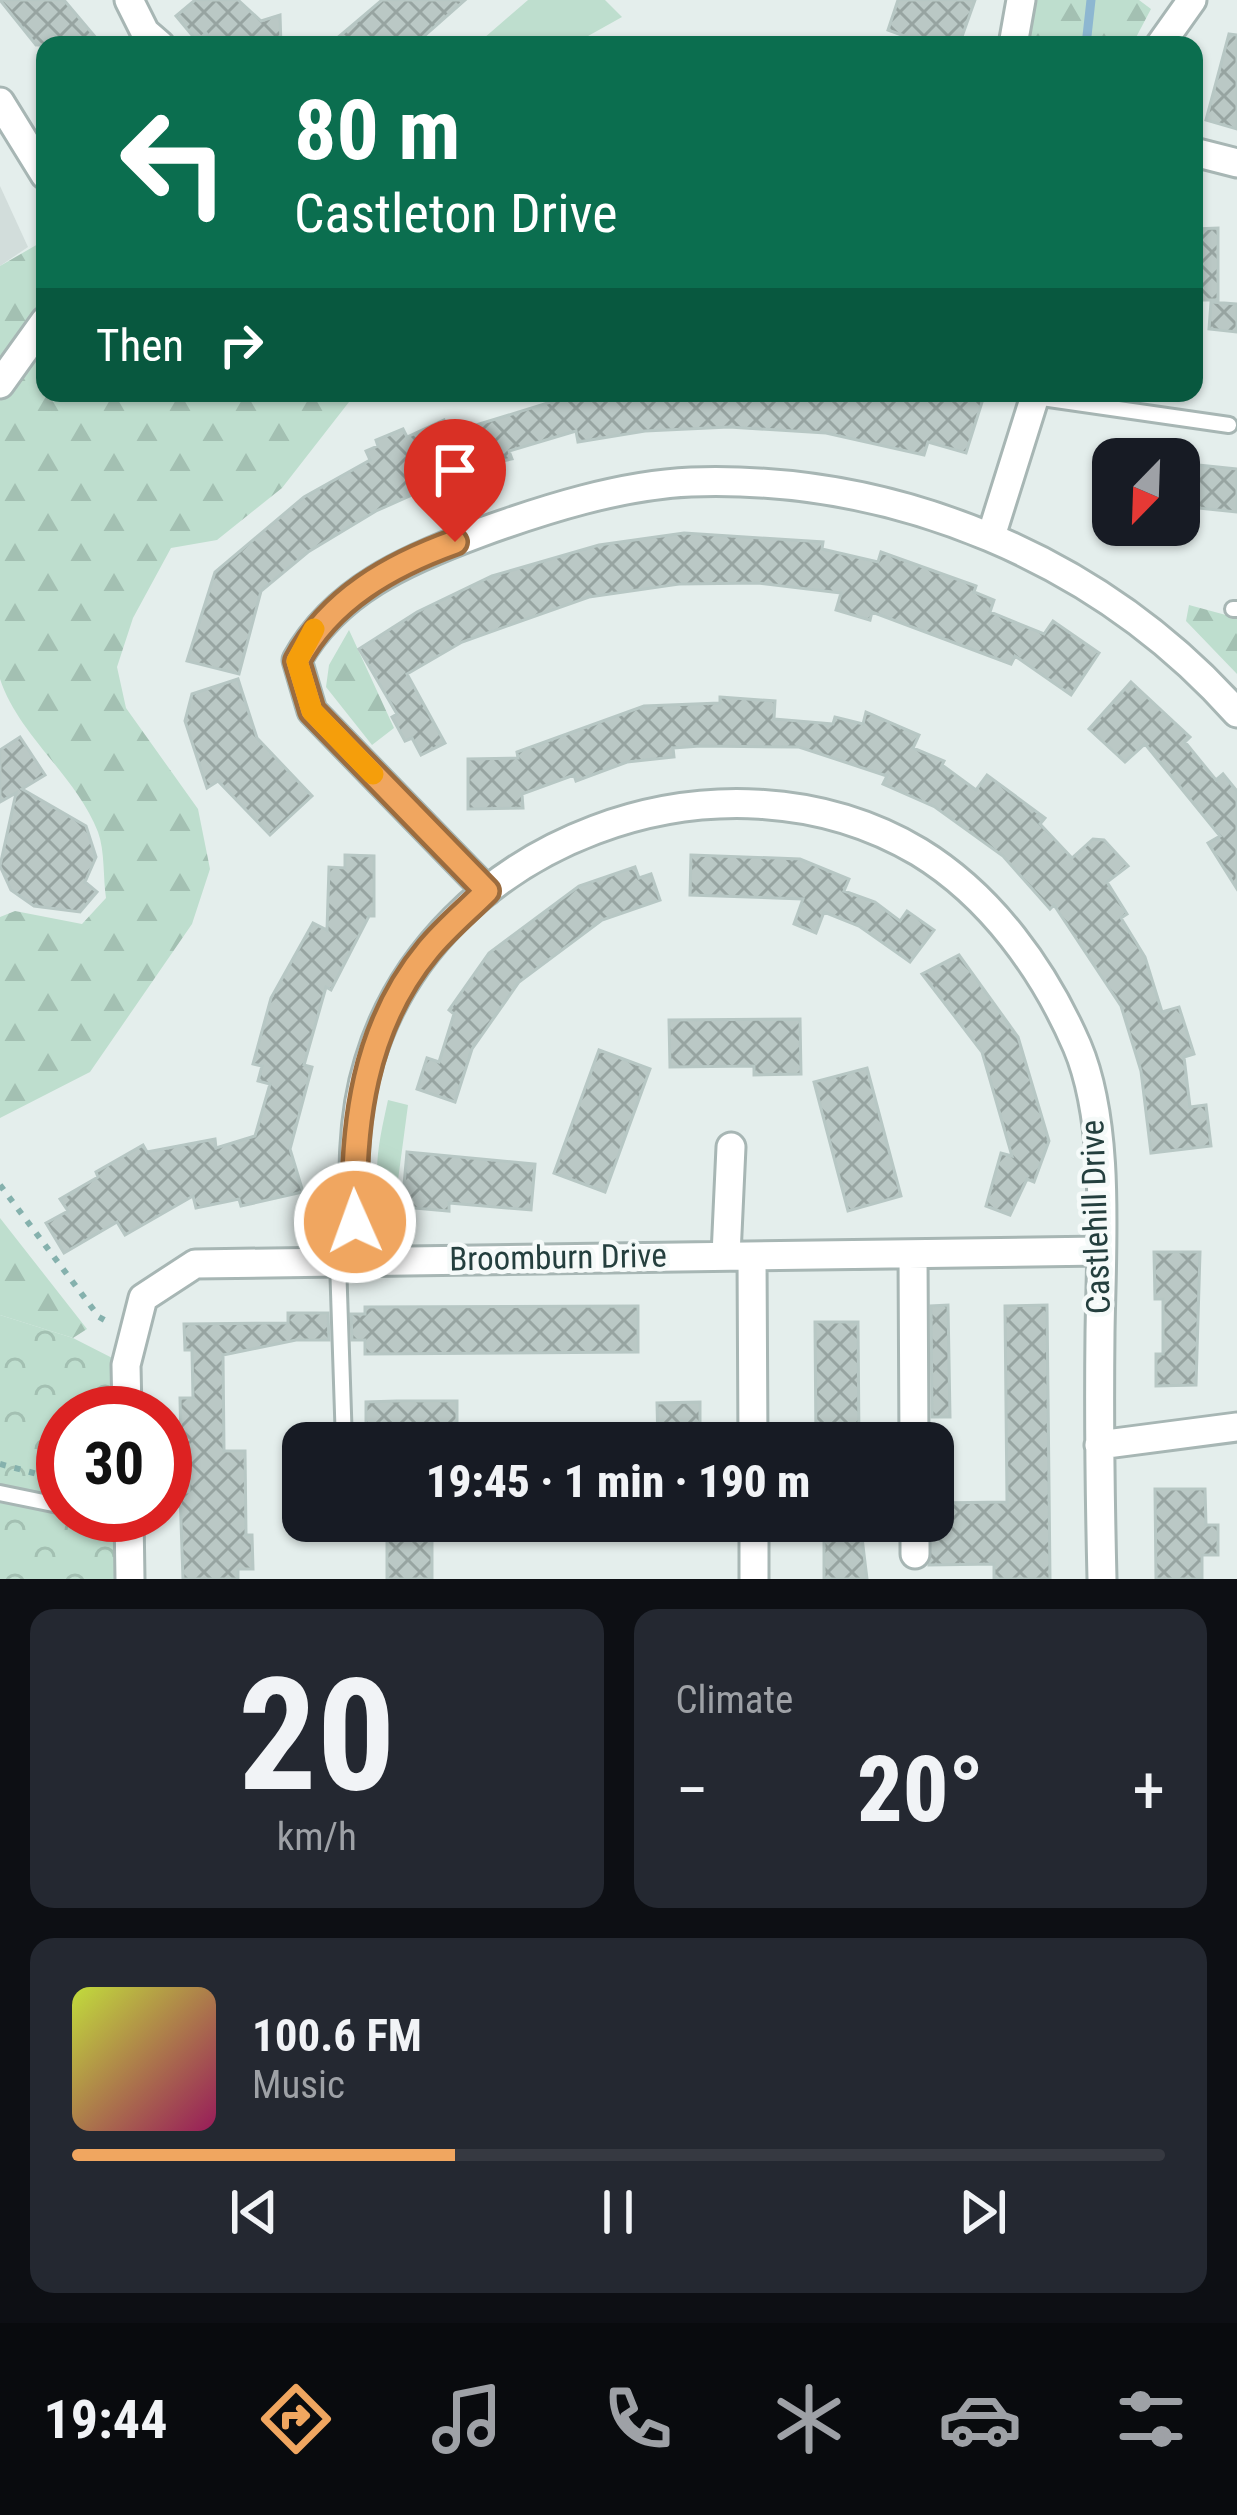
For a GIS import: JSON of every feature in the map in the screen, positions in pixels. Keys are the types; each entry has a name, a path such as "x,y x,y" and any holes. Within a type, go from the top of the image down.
{"street":[{"path":"129,0 150,36"},
{"path":"1015,36 1021,0"},
{"path":"1166,36 1192,0"},
{"path":"0,102 36,160"},
{"path":"1203,154 1237,163"},
{"path":"0,384 36,334"},
{"path":"992,533 1034,402"},
{"path":"487,891 312,711 297,661 315,626 348,597 420,555 526,516 688,482 856,494 992,533 1115,602 1237,713"},
{"name":"Castlehill Drive","path":"347,1260 352,1146 369,1060 426,952 487,891 540,853 624,815 710,803 782,808 850,822 920,853 993,914 1031,959 1078,1050 1097,1139 1102,1579"},
{"path":"731,1147 751,1422"},
{"name":"Broomburn Drive","path":"126,1386 126,1365 143,1298 195,1264 1101,1251"},
{"path":"913,1254 914,1422"},
{"path":"1099,1445 1237,1427"},
{"path":"129,1542 130,1579"},
{"path":"754,1542 754,1579"},
{"path":"915,1542 915,1554"}],"lane":[{"path":"1081,402 1229,425"},
{"path":"344,1422 347,1260"},
{"path":"0,1493 36,1500"}],"path":[{"path":"0,1185 99,1318 133,1336"},
{"path":"0,1464 36,1474"}],"shaded area":[{"path":"0,186 28,247 0,266"}],"green space":[{"path":"528,0 605,0 622,17 588,36 486,36"},
{"path":"1033,0 1139,0 1151,9 1137,36 1030,36"},
{"path":"36,245 36,402 349,402 282,488 217,540 171,548 133,618 117,667 126,708 198,809 210,869 192,924 90,1072 0,1118 0,917 15,911 82,924 106,898 100,839 88,811 20,719 0,679 0,266"},
{"path":"1189,605 1237,618 1237,674 1186,621"},
{"path":"349,630 394,728 372,745 326,687 329,665"},
{"path":"388,1100 408,1105 392,1225 377,1180"},
{"path":"0,1218 87,1329 73,1338 0,1315"},
{"path":"0,1315 73,1338 126,1365 126,1386 36,1386 36,1542 129,1542 130,1579 0,1579"}],"building":[{"path":"0,0 64,0 94,36 36,36 36,45"},
{"path":"195,0 238,0 261,21 280,15 281,36 193,36 176,16"},
{"path":"382,0 465,0 424,36 340,36"},
{"path":"898,0 975,0 962,36 904,36 888,30"},
{"path":"1229,34 1237,35 1237,129 1206,120"},
{"path":"1218,228 1218,300 1203,300 1203,229"},
{"path":"1211,302 1237,304 1237,332 1209,329"},
{"path":"551,402 982,402 966,453 928,442 924,455 826,433 729,427 645,431 578,442 576,431 509,451 512,459 477,466 376,511 308,552 261,591 239,674 187,661 215,572 304,497 370,460 366,451 378,446 376,440 403,429 407,437 444,420 450,433"},
{"path":"1200,465 1237,469 1237,512 1200,508"},
{"path":"684,533 823,542 822,549 878,562 881,552 976,586 974,592 994,600 990,612 1044,634 1053,621 1099,653 1071,695 1015,656 1011,664 872,612 870,620 836,610 841,593 758,583 679,584 589,597 462,642 407,674 445,743 421,755 412,738 405,741 392,717 397,714 359,649 417,612 492,576 599,545"},
{"path":"238,679 257,738 312,796 270,835 218,781 207,788 185,721 192,694"},
{"path":"1131,682 1190,737 1185,742 1216,780 1223,774 1237,791 1237,889 1208,843 1220,836 1145,744 1125,762 1089,729"},
{"path":"720,697 775,701 774,719 833,724 835,717 863,724 866,712 919,735 913,748 944,761 942,765 976,790 987,775 1045,818 1040,824 1072,858 1093,839 1104,840 1128,866 1107,882 1127,914 1121,918 1145,957 1162,1012 1179,1007 1194,1054 1184,1057 1190,1107 1206,1105 1211,1146 1151,1153 1141,1071 1121,1006 1054,905 1050,909 1003,856 935,807 883,784 887,776 799,747 673,748 674,757 627,762 522,794 523,808 468,809 468,759 518,758 517,752 644,706 720,703"},
{"path":"20,737 45,775 22,789 86,826 96,857 85,882 97,892 80,912 34,906 11,890 0,866 16,793 0,802 0,750"},
{"path":"345,855 374,856 374,916 369,916 331,990 326,987 304,1065 312,1067 290,1149 303,1192 241,1206 239,1199 196,1208 193,1196 125,1235 117,1222 64,1253 46,1223 68,1211 60,1199 98,1177 96,1172 143,1145 147,1152 215,1139 216,1148 255,1136 270,1084 258,1081 262,1066 253,1064 271,998 313,923 327,930 329,867 345,868"},
{"path":"691,855 800,859 849,879 844,891 875,902 900,921 907,911 934,930 910,962 859,926 824,912 816,933 794,924 803,899 690,895"},
{"path":"635,867 639,878 651,874 660,900 602,920 519,982 472,1049 455,1102 417,1089 427,1058 439,1062 454,1014 449,1010 489,953 579,886"},
{"path":"959,955 1018,1037 1049,1141 1034,1182 1027,1179 1010,1215 986,1206 1001,1153 1012,1156 982,1052 922,974"},
{"path":"800,1019 801,1074 754,1075 754,1066 670,1067 669,1020"},
{"path":"599,1050 650,1069 605,1192 554,1173"},
{"path":"867,1068 901,1196 848,1211 814,1082"},
{"path":"407,1152 535,1164 531,1210 449,1203 449,1211 402,1207"},
{"path":"1154,1252 1200,1252 1196,1385 1156,1386 1156,1354 1163,1354 1163,1299 1155,1299"},
{"path":"948,1305 950,1417 932,1417 931,1306"},
{"path":"1047,1305 1050,1579 994,1579 994,1564 929,1565 930,1542 954,1542 954,1503 1007,1502 1005,1306"},
{"path":"638,1306 638,1352 365,1354 365,1340 352,1340 351,1314 365,1314 365,1307"},
{"path":"288,1313 328,1313 329,1340 296,1340 223,1355 224,1451 245,1451 246,1535 252,1535 253,1569 238,1569 238,1579 183,1579 182,1542 192,1542 193,1398 192,1350 185,1350 184,1324 288,1323"},
{"path":"815,1322 858,1322 859,1422 816,1422"},
{"path":"457,1401 457,1422 366,1422 366,1402"},
{"path":"700,1402 700,1422 657,1422 657,1403"},
{"path":"1155,1489 1205,1489 1206,1525 1218,1525 1218,1555 1202,1555 1202,1579 1156,1579"},
{"path":"387,1542 432,1542 432,1579 387,1579"},
{"path":"824,1542 863,1542 867,1579 824,1579"}],"waterway":[{"path":"1087,36 1091,0"}],"slow traffic":[{"path":"314,629 297,661 312,711 373,774"}],"route":[{"path":"355,1222 352,1146 369,1060 426,952 487,891 312,711 297,661 315,626 348,597 420,555 455,542"}]}
